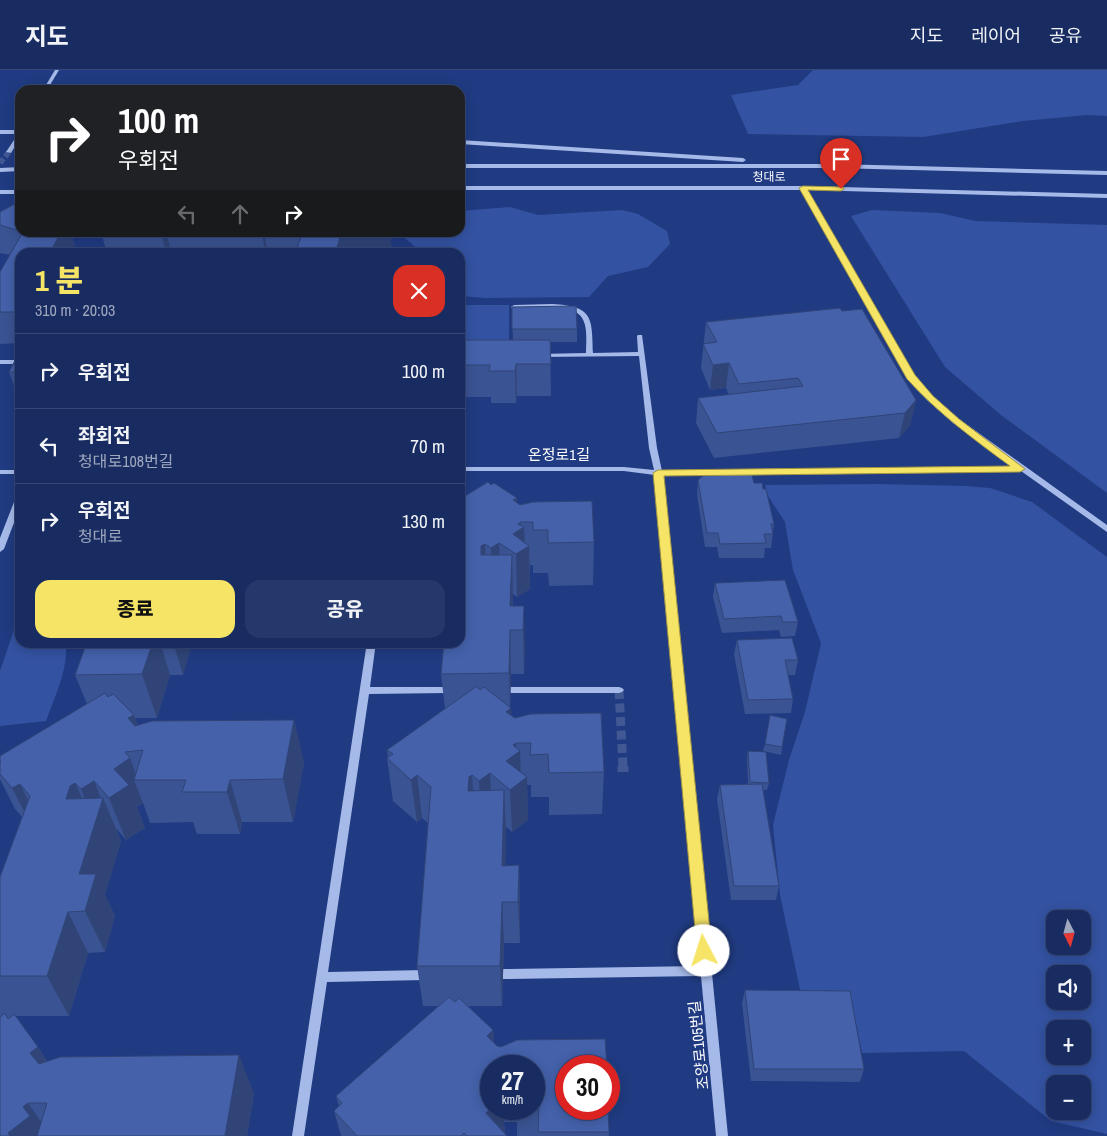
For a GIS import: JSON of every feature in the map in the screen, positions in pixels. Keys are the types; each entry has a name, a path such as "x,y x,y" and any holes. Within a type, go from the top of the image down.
{"street":[{"path":"48,85 58,70"},
{"path":"0,132 15,133"},
{"path":"9,152 15,142"},
{"path":"465,142 835,166"},
{"name":"청대로","path":"465,166 835,166 1107,173"},
{"path":"0,170 15,170"},
{"name":"청대로","path":"465,188 803,188 1107,196"},
{"path":"803,188 911,377 930,398 956,421 1020,469 1107,529"},
{"path":"0,192 15,192"},
{"path":"514,307 554,306 579,310 585,315 587,322 590,355"},
{"name":"조양로105번길","path":"640,336 653,448 658,473 722,1136"},
{"path":"530,356 642,354"},
{"name":"온정로1길","path":"465,469 624,468 658,473 1020,469"},
{"path":"0,472 15,472"},
{"path":"0,549 15,510"},
{"path":"298,1136 371,648"},
{"path":"364,691 447,690"},
{"path":"511,690 619,690"},
{"path":"322,977 425,975"}],"lane":[{"path":"0,362 15,362"},
{"path":"503,974 706,971"}],"shaded area":[{"path":"813,70 1107,70 1107,116 1087,115 1023,121 923,137 748,134 731,95 798,85"},
{"path":"510,207 538,215 622,210 638,214 667,231 670,244 648,267 608,276 589,297 486,298 465,296 465,248 416,248 404,237 465,237 465,211"},
{"path":"872,210 940,213 975,221 1107,225 1107,493 1001,415 945,367 851,216"},
{"path":"465,305 509,305 509,342 465,342"},
{"path":"878,484 990,488 1032,502 1107,557 1107,1134 1050,1120 1091,1120 1091,1075 1046,1075 1046,1117 964,1051 862,1053 851,999 802,999 780,895 773,825 789,760 805,712 821,643 793,570 785,522 768,496 765,485"},
{"path":"15,627 15,648 66,648 65,663 60,683 46,721 0,726 0,671"}],"building":[{"path":"15,204 15,230 0,225 0,212"},
{"path":"20,237 58,237 52,248 15,248 15,312 0,312 0,272"},
{"path":"301,237 340,237 337,248 297,248"},
{"path":"576,306 577,329 512,329 512,307"},
{"path":"840,308 842,311 862,309 916,400 905,413 717,433 698,398 803,386 798,378 739,384 729,363 713,365 703,344 717,342 706,322"},
{"path":"465,340 550,340 551,364 516,364 515,371 489,371 490,365 465,365"},
{"path":"15,361 15,372 9,372"},
{"path":"751,472 754,483 762,483 763,489 766,489 774,524 771,524 773,534 764,534 766,543 720,544 718,533 707,533 698,480 706,473"},
{"path":"488,482 491,485 494,483 517,498 513,500 520,505 533,502 592,501 594,542 548,543 548,530 533,530 533,522 521,522 518,524 524,527 513,534 529,546 516,554 499,543 491,548 485,544 481,546 481,555 512,555 510,606 524,606 523,630 510,630 509,673 441,674 443,648 465,648 465,496"},
{"path":"785,580 798,622 783,622 781,616 724,619 715,583"},
{"path":"792,638 798,660 785,660 793,699 748,700 737,640"},
{"path":"85,648 151,648 142,674 75,675"},
{"path":"477,686 480,690 484,687 511,708 506,712 515,718 531,714 601,713 604,772 549,773 548,754 530,755 531,743 516,743 513,745 520,751 506,761 527,777 510,790 490,773 479,781 472,775 469,777 468,791 504,790 502,866 519,865 518,902 502,902 500,966 417,966 431,787 417,775 411,780 387,758 393,754 387,750"},
{"path":"105,693 108,697 113,694 134,715 128,718 135,726 152,721 294,720 283,779 230,780 227,792 182,792 186,780 134,780 143,750 125,752 130,758 114,769 129,785 109,798 94,781 81,789 75,783 70,786 66,799 103,798 79,874 96,874 85,911 68,912 47,976 0,976 0,877 30,796 20,784 12,788 0,774 0,756"},
{"path":"770,715 787,719 782,747 765,744"},
{"path":"748,751 766,752 769,783 750,782"},
{"path":"762,784 779,886 734,886 720,785"},
{"path":"745,990 850,991 864,1069 754,1069"},
{"path":"449,997 455,1002 459,998 493,1030 487,1036 497,1046 501,1047 517,1040 605,1039 606,1055 555,1055 555,1120 608,1120 609,1132 538,1132 538,1120 545,1120 545,1055 480,1055 480,1120 492,1120 507,1136 467,1136 464,1133 461,1136 357,1136 334,1111 342,1103 336,1096"},
{"path":"5,1013 8,1019 14,1014 38,1047 30,1053 39,1064 60,1057 239,1055 225,1136 37,1136 47,1103 28,1103 23,1107 30,1116 8,1133 10,1136 0,1136 0,1017"}],"tunnel":[{"path":"0,163 9,152"},
{"path":"619,690 623,768"}],"route":[{"path":"704,951 658,473 1020,469 956,421 930,398 911,377 803,188 841,189"}]}
